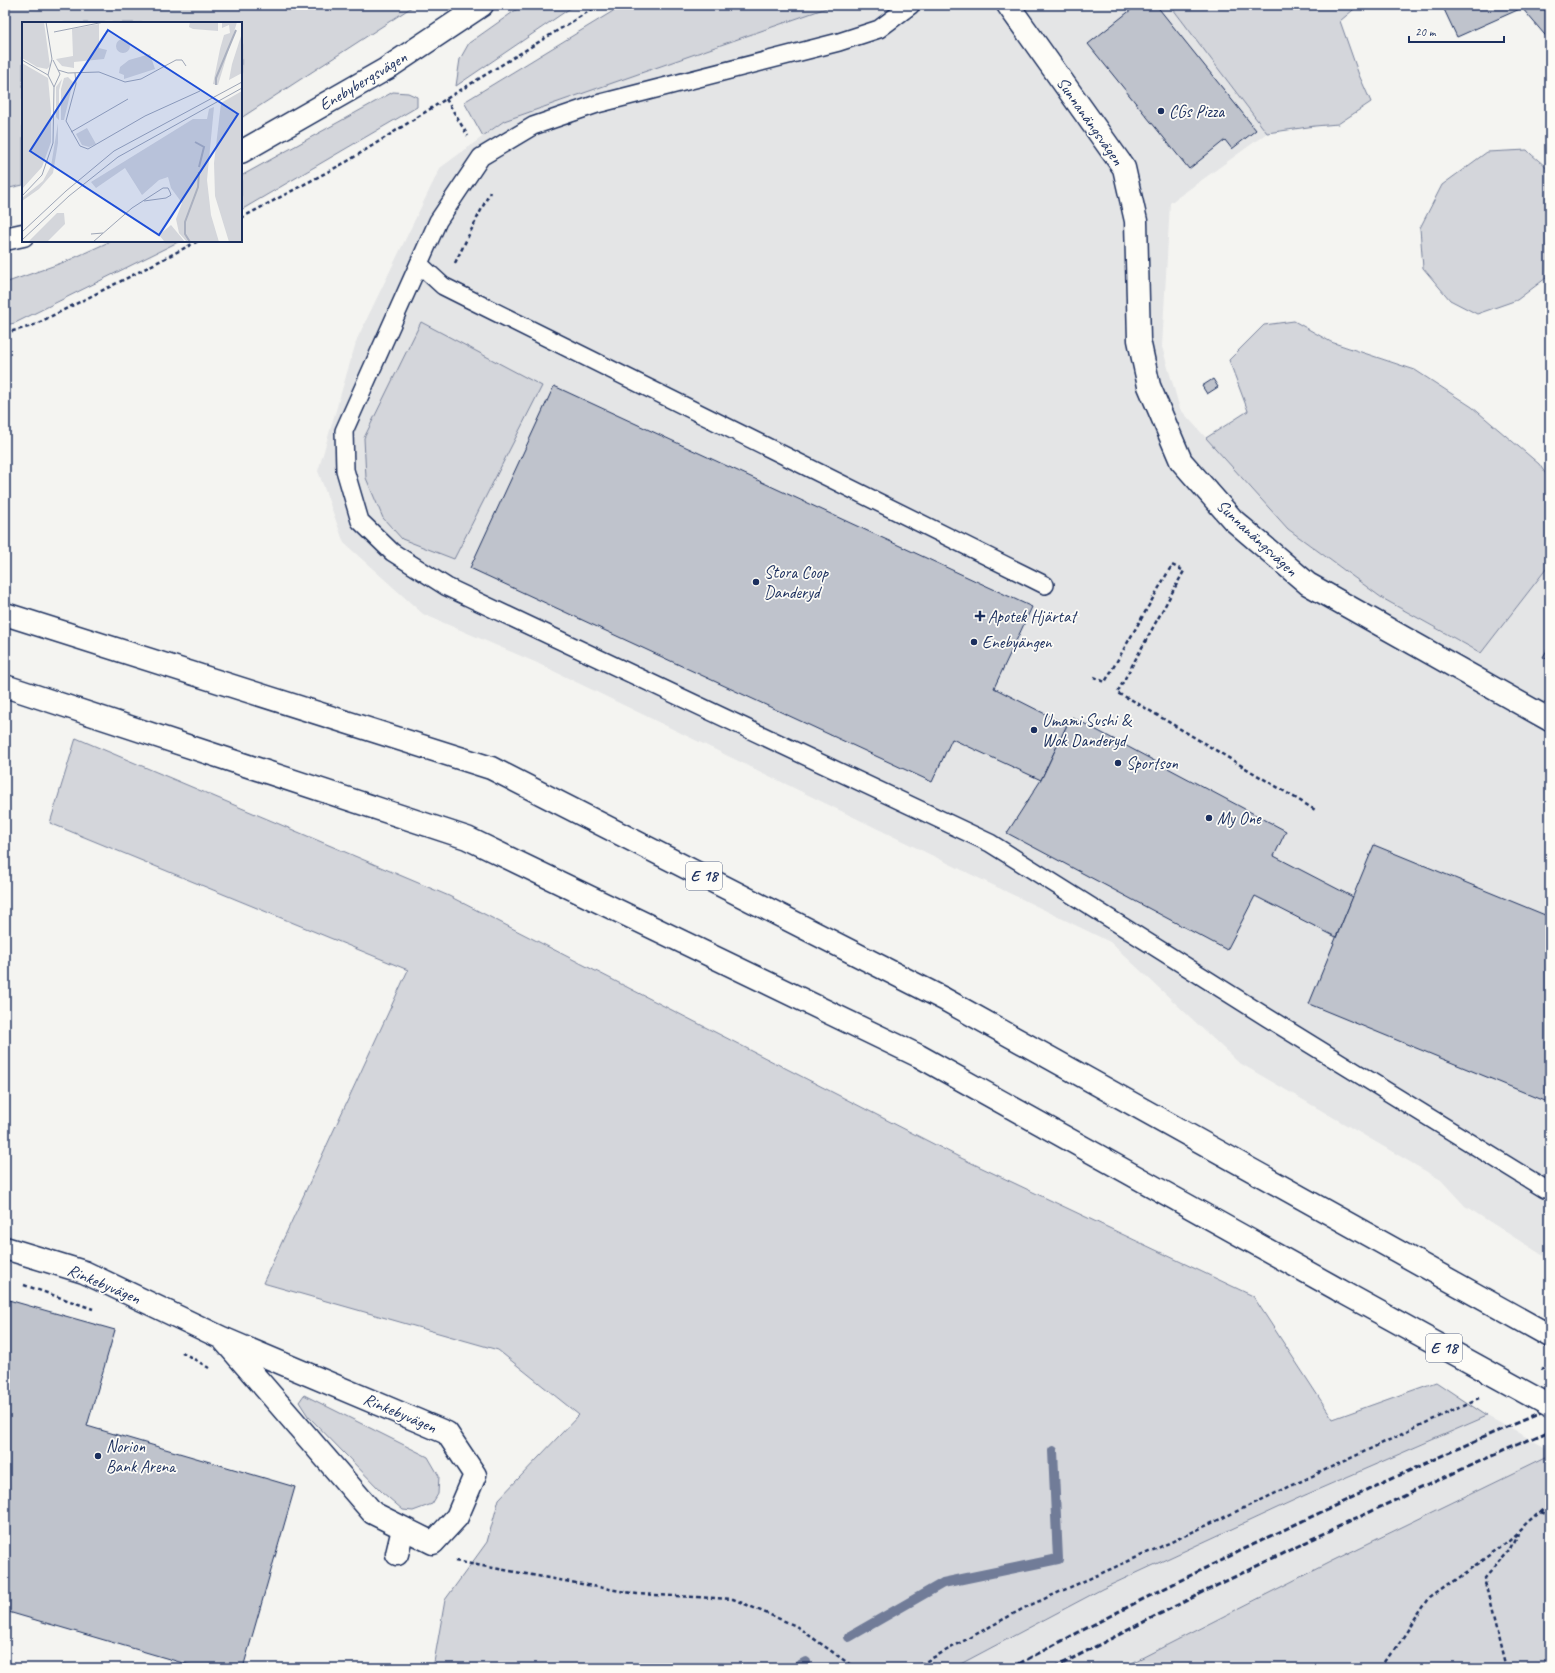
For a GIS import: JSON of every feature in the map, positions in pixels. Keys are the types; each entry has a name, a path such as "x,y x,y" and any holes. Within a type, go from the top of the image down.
{"main road":[{"name":"Enebybergsvägen","path":"242,151 386,69 482,5"},
{"name":"Sunnanängsvägen","path":"1008,5 1124,168 1136,222 1139,340 1149,386 1181,461 1233,520 1308,584 1550,720"},
{"path":"5,239 22,235"},
{"name":"E 18","path":"5,614 491,768 944,999 1363,1230 1550,1336"},
{"name":"E 18","path":"5,686 467,838 919,1056 1550,1406"},
{"name":"Rinkebyvägen","path":"5,1248 84,1272 222,1338 447,1433 475,1475 457,1517 433,1543 373,1513 222,1338"},
{"path":"397,1554 403,1529"}],"lane":[{"path":"911,5 879,28 838,42 597,104 533,126 481,157 438,221 344,431 346,470 360,521 392,552 447,587 990,842 1268,1018 1545,1189"},
{"path":"419,264 444,286 1045,585"}],"path":[{"path":"242,217 348,161 599,5"},
{"path":"444,286 494,185 481,157 446,99"},
{"path":"5,333 32,326 196,242"},
{"path":"1094,677 1104,682 1172,565 1184,571 1117,694 1132,700 1317,811"},
{"path":"19,1283 98,1311"},
{"path":"179,1350 212,1369"},
{"path":"1536,1372 1550,1365"},
{"path":"914,1668 1026,1607 1168,1543 1485,1395"},
{"path":"1383,1668 1430,1598 1499,1548 1550,1502"},
{"path":"1540,1511 1550,1515"},
{"path":"1506,1668 1484,1578 1509,1550 1518,1531"},
{"path":"448,1558 462,1562 637,1594 734,1599 796,1626 855,1668"}],"shaded area":[{"path":"5,5 415,5 242,117 242,22 22,22 22,185 5,189"},
{"path":"523,5 575,5 456,86 460,59 469,43"},
{"path":"623,5 835,5 504,121 483,136 464,102"},
{"name":"Enebyängen","path":"835,5 1170,5 1267,133 1170,203 1162,347 1180,409 1288,529 1382,598 1480,653 1550,564 1550,1260 1465,1206 1441,1180 1238,1062 1110,942 535,662 423,614 344,543 318,471 357,339 440,168 504,121"},
{"path":"1170,5 1359,5 1340,21 1359,75 1371,102 1338,124 1267,133"},
{"path":"393,92 408,93 417,97 417,107 242,209 242,175"},
{"path":"1527,150 1545,166 1550,173 1550,275 1517,300 1477,314 1450,300 1423,268 1420,228 1442,185 1487,152"},
{"path":"109,242 178,242 15,323 5,325 5,283 67,261"},
{"path":"1294,321 1331,342 1415,370 1472,407 1539,464 1550,480 1550,564 1481,653 1382,598 1288,529 1206,438 1248,411 1229,360 1264,325"},
{"path":"421,322 542,386 454,559 402,539 383,518 366,478 364,438"},
{"path":"76,738 449,896 961,1158 1253,1296 1333,1419 1436,1382 1487,1416 1303,1496 1102,1589 953,1668 433,1668 445,1600 487,1542 499,1499 579,1415 498,1350 263,1283 408,970 50,823"},
{"path":"304,1395 428,1457 439,1476 438,1494 432,1504 413,1511 403,1510 382,1492 308,1416 299,1402"},
{"path":"1487,1416 1550,1450 1550,1455 1332,1561 1122,1668 953,1668 1102,1589 1303,1496"},
{"path":"1550,1455 1550,1668 1122,1668 1332,1561"}],"building":[{"path":"1137,5 1156,5 1256,130 1232,149 1225,140 1189,169 1088,44"},
{"path":"1442,5 1550,5 1550,41 1522,8 1457,37"},
{"path":"1213,379 1218,387 1207,394 1202,386"},
{"path":"554,386 1032,607 994,688 1067,725 1041,780 952,739 932,782 470,568"},
{"path":"1550,645 1550,661 1543,657"},
{"path":"1072,717 1286,831 1274,856 1353,897 1336,937 1255,896 1227,950 1007,833 1041,780"},
{"path":"1374,845 1550,917 1550,1103 1309,1004"},
{"name":"Norion Bank Arena","path":"5,1299 115,1330 87,1426 295,1487 243,1668 200,1668 5,1611"}],"waterway":[{"path":"849,1637 943,1583 1058,1559 1053,1451"},
{"path":"795,1668 806,1662"}],"railway":[{"path":"1011,1668 1131,1605 1292,1526 1440,1456 1550,1409"},
{"path":"1054,1668 1167,1610 1319,1536 1453,1473 1550,1431"}],"place":[{"name":"CGs Pizza","path":"1161,111"},
{"name":"Stora Coop Danderyd","path":"756,582"},
{"name":"Apotek Hjärtat","path":"980,616"},
{"name":"Enebyängen","path":"974,642"},
{"name":"Umami Sushi & Wok Danderyd","path":"1034,730"},
{"name":"Sportson","path":"1118,763"},
{"name":"My One","path":"1209,818"},
{"name":"Norion Bank Arena","path":"98,1456"}]}
